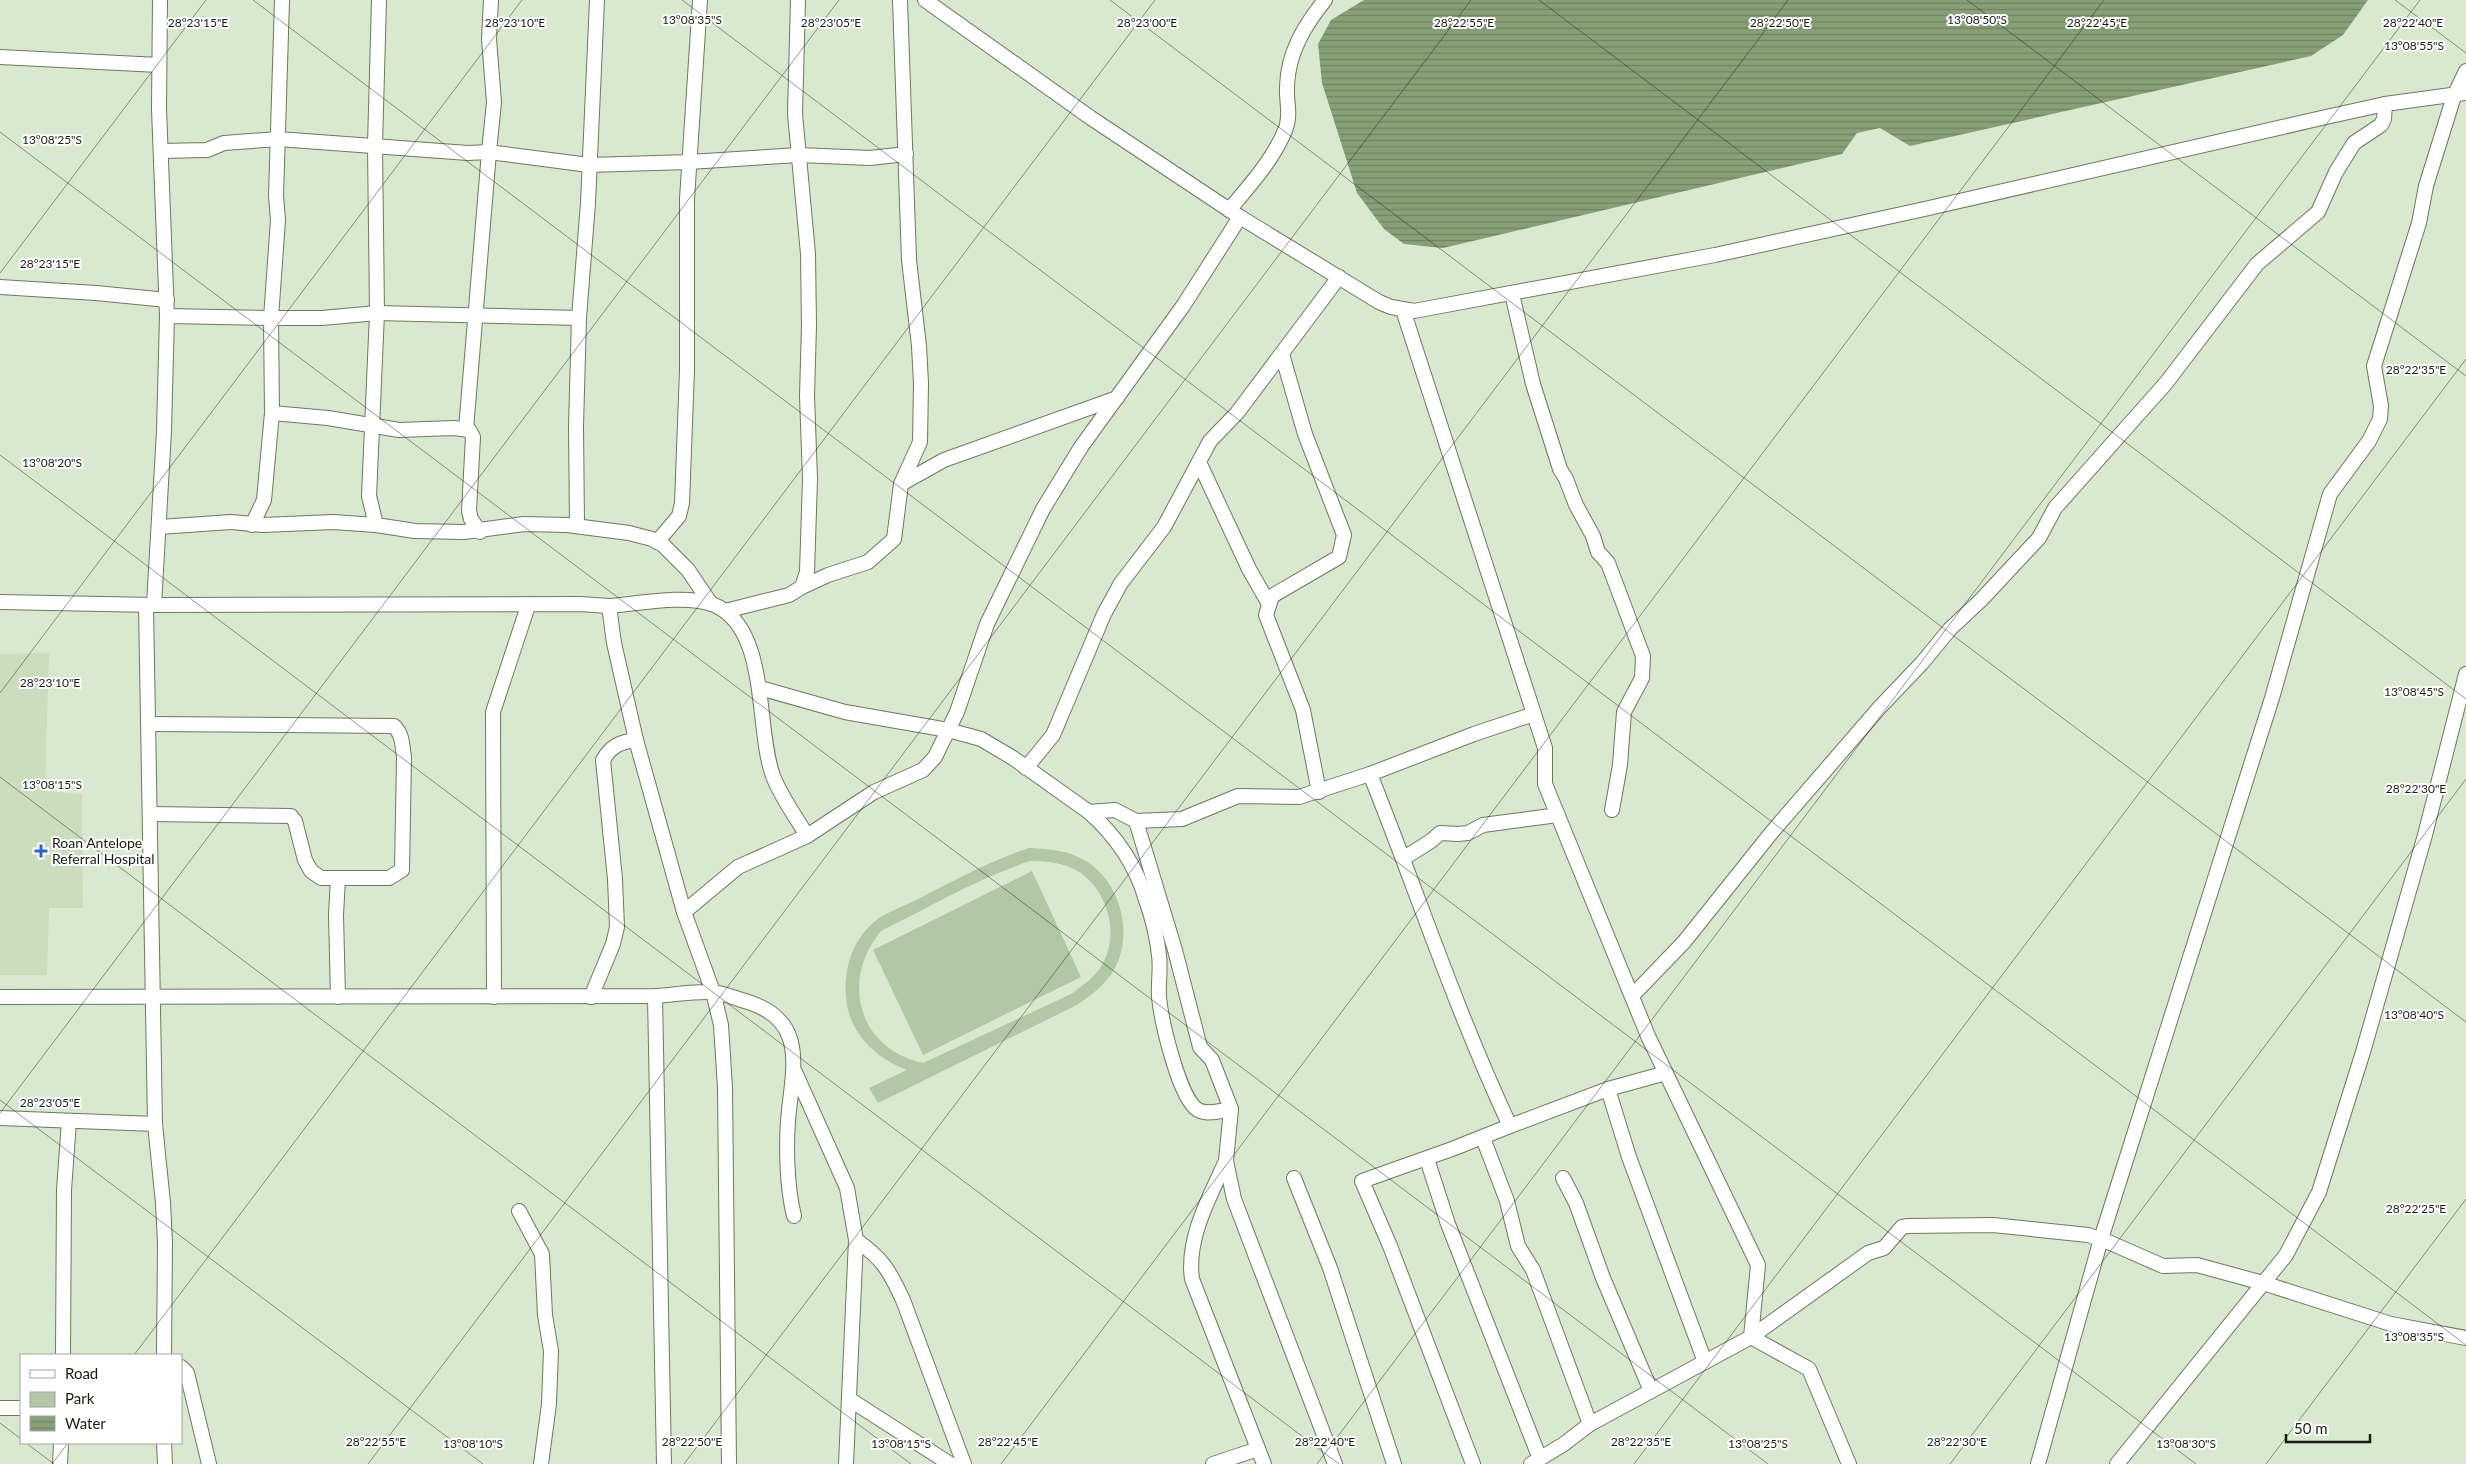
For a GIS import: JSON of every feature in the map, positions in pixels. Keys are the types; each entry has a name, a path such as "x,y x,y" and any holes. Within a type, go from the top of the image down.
{"street":[{"path":"160,0 159,65 167,316 159,528 150,605 148,724 155,1124 165,1243 166,1354"},
{"path":"252,525 259,515 264,500 272,413 270,318 278,220 276,196 282,0"},
{"path":"376,525 369,496 377,313 375,145 379,0"},
{"path":"480,532 471,519 469,511 473,437 466,429 494,102 489,39 492,0"},
{"path":"577,526 576,426 579,318 597,0"},
{"path":"657,542 679,516 682,503 687,370 689,162 700,0"},
{"path":"798,0 795,114 808,254 809,325 807,396 810,479 809,545 807,572 802,587"},
{"path":"725,611 789,595 802,587 868,562 894,538 901,484 920,442 919,346 909,260 906,154 898,14 900,0"},
{"path":"924,0 1084,113 1235,213 1379,302 1403,310 1425,310 1715,255 2385,104 2460,94"},
{"path":"684,912 738,867 806,836 874,792 922,770 935,757 957,712 987,624 1043,509 1116,398 1183,306 1286,127 1288,110 1287,87 1295,46 1300,34 1326,0"},
{"path":"0,57 159,65"},
{"path":"2038,1464 2101,1239 2272,698 2330,494 2368,441 2380,419 2382,406 2374,366 2419,223 2426,186 2460,94 2466,71"},
{"path":"1632,996 1684,942 1772,832 1880,707 1922,663 1950,629 1981,600 2039,538 2055,508 2166,382 2257,264 2318,212 2336,172 2354,143 2380,125 2384,119 2385,104"},
{"path":"161,151 207,150 224,143 278,139 468,153 489,152 589,164 689,162 799,155 870,158 906,154"},
{"path":"1026,768 1053,735 1104,614 1121,583 1164,527 1210,441 1237,412 1339,277"},
{"path":"0,288 96,293 167,300"},
{"path":"1512,294 1533,384 1558,463 1576,505 1593,536 1598,552 1608,563 1644,656 1642,678 1624,712 1620,764 1612,810"},
{"path":"1403,310 1545,748 1545,784 1632,996 1666,1073 1758,1265 1751,1336"},
{"path":"167,316 322,318 377,313 579,318"},
{"path":"1282,354 1305,434 1344,535 1339,556 1272,596 1266,615 1303,710 1319,792"},
{"path":"901,484 944,460 1116,398"},
{"path":"272,413 328,418 399,430 466,429"},
{"path":"1199,462 1249,569 1269,604"},
{"path":"159,528 230,522 252,525 333,522 376,525 415,531 480,532 524,524 577,526 629,533 657,542 688,570 710,604"},
{"path":"0,602 150,605 528,606 580,604 609,606 658,601 697,601 710,604 734,616 741,628 760,688 764,738 773,776 806,836"},
{"path":"494,997 493,712 528,606"},
{"path":"609,606 614,643 636,740 684,912 713,992 722,1026 725,1088 729,1464"},
{"path":"2117,1464 2286,1255 2319,1192 2363,1052 2425,835 2466,674"},
{"path":"760,688 845,712 948,730 980,739 1026,768 1089,812 1116,840 1132,865 1146,899 1160,956 1159,998 1168,1046 1185,1093 1191,1104 1206,1113 1231,1109"},
{"path":"1089,812 1115,810 1136,821 1182,819 1229,798 1238,796 1299,797 1370,774 1474,734 1534,714"},
{"path":"148,724 394,726 400,731 404,757 402,870 399,874 389,878 321,878 311,871 304,860 298,830 291,816 150,814"},
{"path":"591,996 613,944 617,928 615,879 603,760 608,750 622,742 636,740"},
{"path":"1370,774 1404,858 1481,1062 1510,1126"},
{"path":"1404,858 1440,833 1468,833 1483,825 1558,815"},
{"path":"1136,821 1173,942 1200,1047 1212,1060 1231,1109 1226,1161 1199,1228 1190,1268 1192,1279 1264,1464"},
{"path":"338,878 336,914 338,997"},
{"path":"0,997 655,996 713,992 762,1006 775,1015 787,1030 794,1046 795,1072 788,1122 790,1189 794,1216"},
{"path":"655,996 664,1464"},
{"path":"795,1072 847,1188 856,1240 846,1464"},
{"path":"1473,1464 1390,1246 1362,1181 1483,1138 1608,1089 1666,1073"},
{"path":"1608,1089 1628,1156 1705,1362"},
{"path":"0,1118 155,1124"},
{"path":"63,1354 64,1190 69,1121"},
{"path":"1483,1138 1507,1201 1518,1246 1533,1270 1590,1424"},
{"path":"1426,1159 1535,1461 1564,1444 1590,1424 1751,1336 1868,1254 1884,1248 1902,1227 1993,1225 2088,1235 2163,1266 2197,1265 2263,1283 2391,1324 2466,1338"},
{"path":"1226,1161 1240,1214 1335,1464"},
{"path":"1294,1178 1330,1268 1394,1464"},
{"path":"1563,1178 1576,1203 1603,1278 1651,1391"},
{"path":"519,1211 542,1254 545,1315 551,1351 549,1404 541,1464"},
{"path":"856,1240 878,1255 892,1275 964,1464"},
{"path":"1751,1336 1809,1369 1849,1464"},
{"path":"182,1368 187,1373 208,1464"},
{"path":"849,1399 950,1464"},
{"path":"0,1408 20,1408"},
{"path":"60,1464 61,1444"},
{"path":"164,1444 165,1464"},
{"path":"1214,1464 1258,1449"}],"shaded area":[{"name":"Roan Antelope Referral Hospital","path":"49,653 45,791 82,794 83,908 49,908 47,975 0,975 0,654"}],"green space":[{"path":"1029,848 1066,852 1092,865 1103,876 1113,890 1123,921 1121,953 1115,968 1103,985 1077,1005 878,1103 869,1088 907,1070 887,1060 870,1047 852,1021 848,1010 846,986 849,962 858,940 874,922 893,910 971,872","holes":["1030,861 1057,863 1072,868 1084,875 1101,896 1107,909 1110,937 1108,950 1097,972 1071,994 923,1063 901,1055 883,1043 870,1028 862,1010 859,991 861,970 868,950 881,931 954,893"]},
{"path":"1032,871 1081,977 923,1055 873,950"}],"water":[{"path":"1364,0 2368,0 2343,35 2311,56 1910,146 1880,128 1857,133 1842,154 1443,248 1404,244 1384,229 1357,193 1322,83 1318,44 1331,20"}],"place":[{"name":"Roan Antelope Referral Hospital","path":"41,851"}]}
